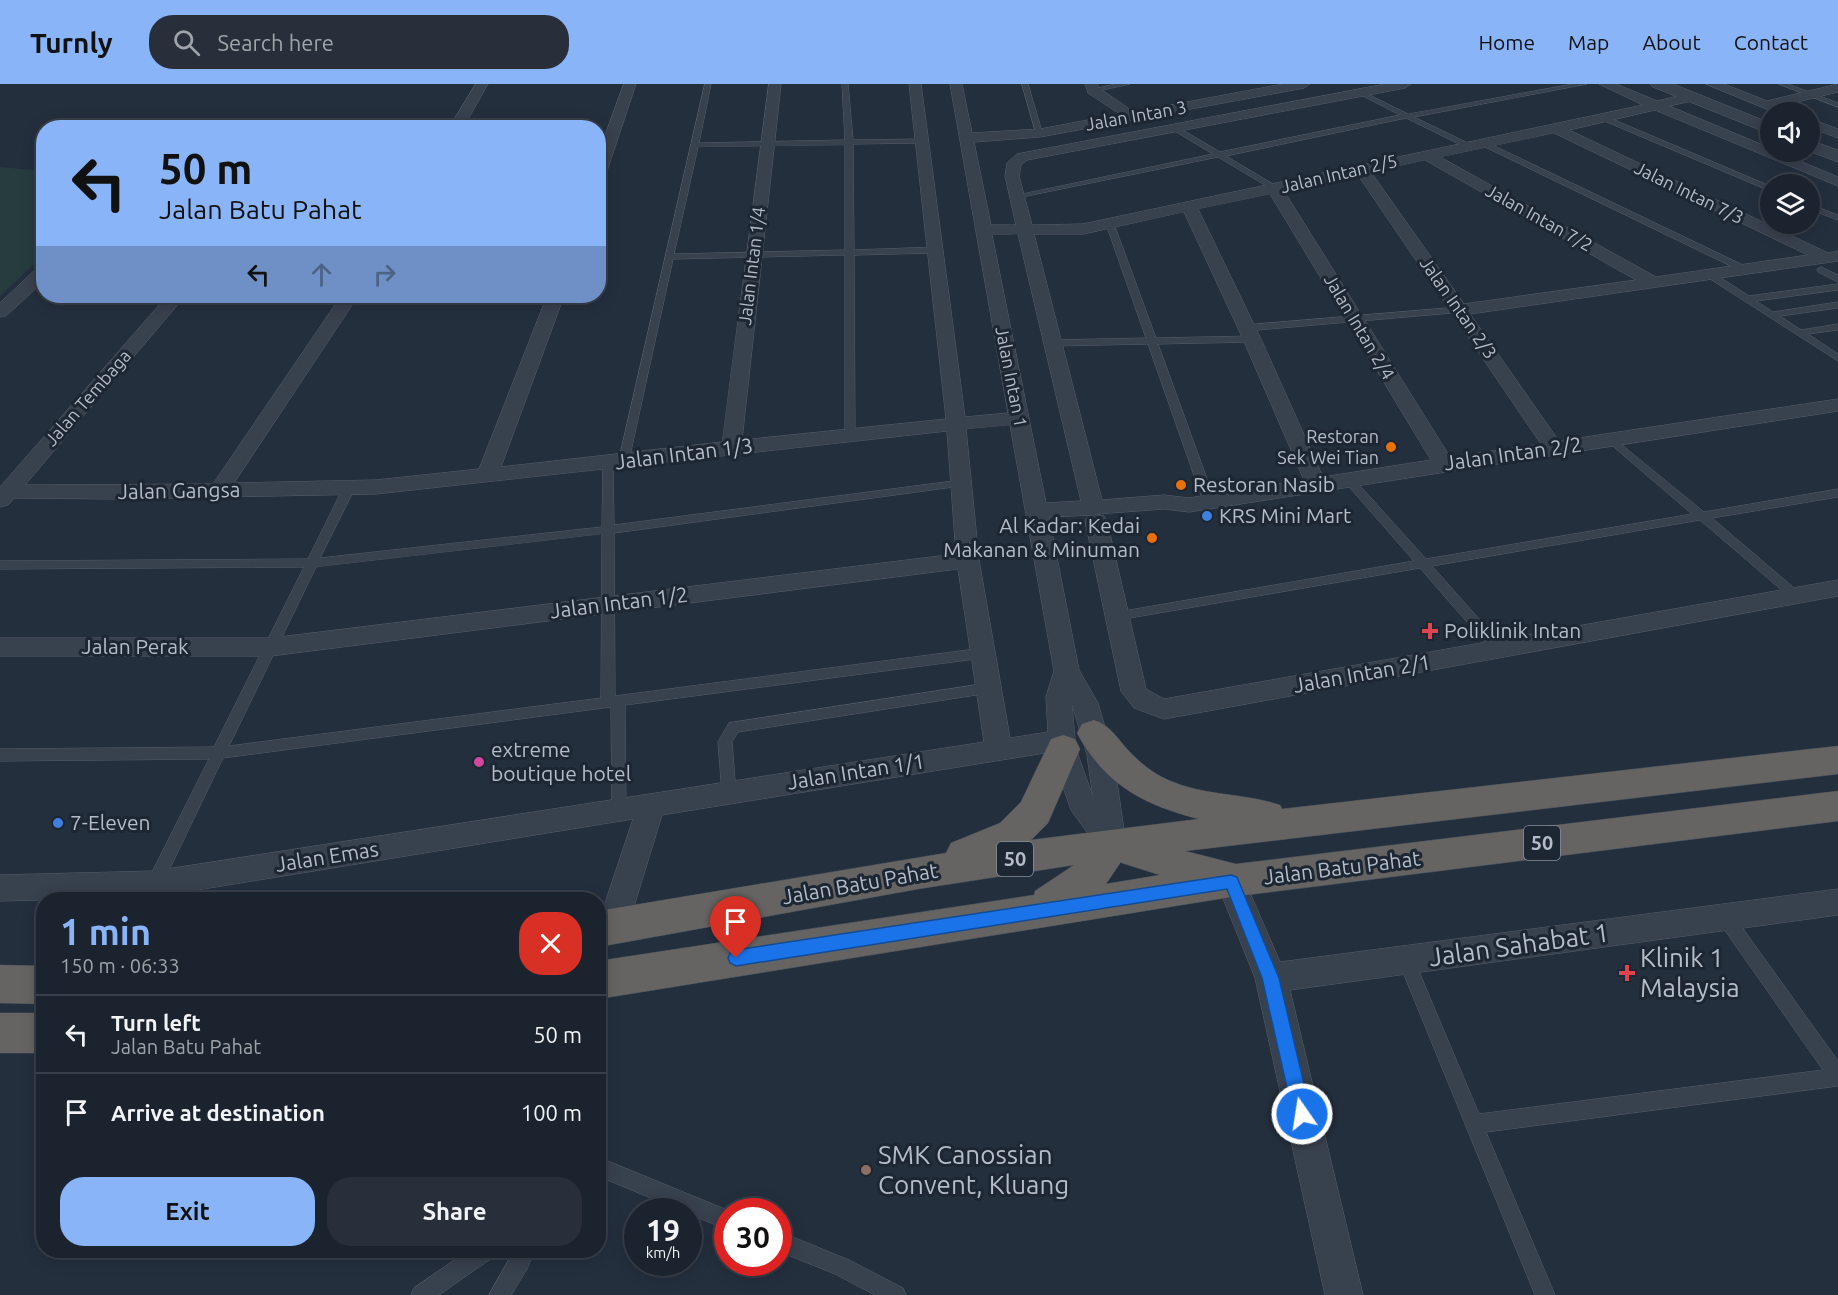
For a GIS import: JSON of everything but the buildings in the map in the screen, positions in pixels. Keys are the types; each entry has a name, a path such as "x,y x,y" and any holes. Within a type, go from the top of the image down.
{"highway":[{"path":"918,873 1013,834 1035,812 1073,741 1116,760 1143,783 1190,802 1302,823"},
{"name":"Jalan Batu Pahat","path":"606,928 918,873 1112,844 1838,760"},
{"name":"Jalan Batu Pahat","path":"606,979 1239,881 1838,806"},
{"path":"1034,911 1081,885 1098,866 1112,844 1197,871 1239,881"},
{"path":"0,984 36,985"},
{"path":"0,1033 36,1033"}],"street":[{"path":"461,120 482,84"},
{"path":"606,154 630,84"},
{"name":"Jalan Intan 1/4","path":"731,448 775,84"},
{"path":"915,84 956,424 968,560 999,749"},
{"name":"Jalan Intan 1","path":"956,84 1067,671 1059,697 1073,741 1081,802 1112,844"},
{"name":"Jalan Intan 3","path":"966,138 1040,133 1133,117 1275,86 1304,84"},
{"path":"1095,514 1012,176 1014,164 1022,157 1405,84"},
{"path":"1605,84 1838,182"},
{"path":"1659,84 1760,125"},
{"path":"1712,84 1760,103"},
{"path":"1092,87 1133,117"},
{"path":"1778,102 1838,88"},
{"name":"Jalan Intan 2/5","path":"984,230 1083,229 1110,224 1361,168 1605,118 1691,97"},
{"path":"1820,127 1838,134"},
{"name":"Jalan Intan 7/3","path":"1554,128 1828,261"},
{"path":"1820,149 1838,156"},
{"name":"Jalan Intan 7/2","path":"1426,155 1651,281"},
{"name":"Jalan Intan 2/3","path":"1361,168 1554,448"},
{"name":"Jalan Intan 2/4","path":"1275,189 1444,465"},
{"path":"1190,207 1316,484"},
{"path":"1460,310 1742,268 1828,261"},
{"path":"0,312 36,278"},
{"name":"Jalan Tembaga","path":"4,496 170,303"},
{"path":"219,490 345,303"},
{"path":"487,475 552,303"},
{"name":"Jalan Intan 2/2","path":"1038,518 1095,514 1172,515 1199,503 1838,405"},
{"name":"Jalan Intan 1/3","path":"349,488 412,484 850,434 1019,418"},
{"name":"Jalan Gangsa","path":"4,496 349,488"},
{"name":"Jalan Intan 2/1","path":"1095,514 1134,691 1138,699 1150,706 1164,709 1838,588"},
{"name":"Jalan Intan 1/2","path":"271,646 968,560"},
{"name":"Jalan Perak","path":"0,646 271,646"},
{"name":"Jalan Intan 1/1","path":"651,806 999,749 1073,741"},
{"path":"606,928 651,806"},
{"name":"Jalan Emas","path":"0,888 154,884 651,806"},
{"path":"1239,881 1271,978 1344,1295"},
{"name":"Jalan Sahabat 1","path":"1271,978 1838,902"}],"lane":[{"path":"619,811 608,604 608,530 616,461 696,145 708,84"},
{"path":"845,84 849,142 850,434"},
{"path":"1025,84 1040,133"},
{"path":"1092,87 1127,84"},
{"path":"1017,196 1408,116 1584,84"},
{"path":"1782,84 1838,105"},
{"path":"1359,92 1467,146"},
{"path":"1605,118 1760,185"},
{"path":"1176,128 1275,189"},
{"path":"696,145 922,141"},
{"path":"1484,143 1742,268"},
{"path":"1820,211 1838,218"},
{"path":"1110,224 1152,341 1199,503"},
{"path":"668,257 936,250"},
{"path":"1828,261 1838,279"},
{"path":"1707,273 1838,358"},
{"path":"1747,299 1838,287"},
{"path":"1770,315 1838,305"},
{"path":"1054,342 1152,341 1460,310"},
{"path":"1798,333 1838,327"},
{"path":"1612,440 1796,596"},
{"path":"1348,479 1497,649"},
{"path":"0,565 313,563 608,530 961,483"},
{"path":"154,884 349,488"},
{"path":"1118,616 1838,493"},
{"path":"0,755 217,753 983,653"},
{"path":"729,793 725,742 734,727 989,688"},
{"path":"1474,1124 1838,1077 1725,917"},
{"path":"1406,960 1545,1295"},
{"path":"606,1169 714,1214"},
{"path":"792,1247 842,1267 896,1295"},
{"path":"421,1295 475,1258"},
{"path":"499,1295 521,1258"}],"green space":[{"path":"0,167 36,170 36,263 0,296"}],"place":[{"name":"Restoran Sek Wei Tian","path":"1391,447"},
{"name":"Restoran Nasib","path":"1181,485"},
{"name":"KRS Mini Mart","path":"1207,516"},
{"name":"Al Kadar: Kedai Makanan & Minuman","path":"1152,538"},
{"name":"Poliklinik Intan","path":"1430,631"},
{"name":"extreme boutique hotel","path":"479,762"},
{"name":"7-Eleven","path":"58,823"},
{"name":"Klinik 1 Malaysia","path":"1627,973"},
{"name":"SMK Canossian Convent, Kluang","path":"866,1170"}],"route":[{"path":"736,958 1231,882 1271,978 1302,1114"}]}
